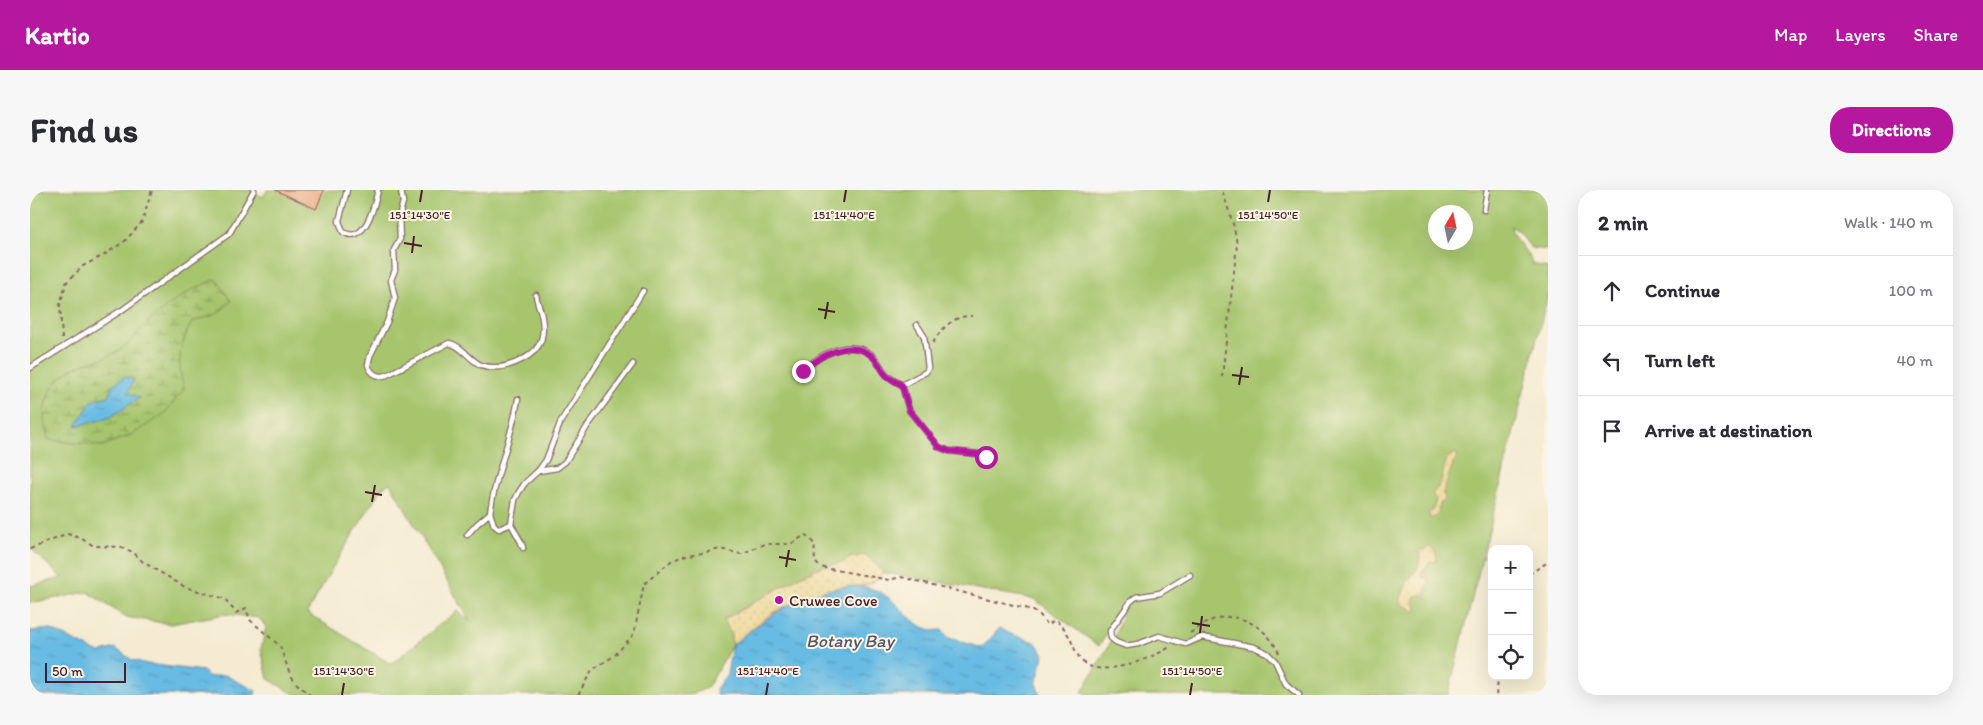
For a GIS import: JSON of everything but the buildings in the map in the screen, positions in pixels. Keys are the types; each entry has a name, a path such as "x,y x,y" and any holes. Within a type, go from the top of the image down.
{"lane":[{"path":"30,368 122,310 229,234 254,190"},
{"path":"347,190 339,221 343,232 351,235 356,234 365,227 378,190"},
{"path":"401,190 403,202 399,217 400,239 394,250 395,270 392,280 395,298 370,356 368,365 373,373 382,376 387,375 449,344 460,348 477,363 489,367 506,366 527,358 537,349 543,334 542,316 537,304 536,295"},
{"path":"1484,210 1487,190"},
{"path":"523,548 510,524 515,500 525,483 538,471 546,460 561,422 643,292"},
{"path":"902,385 926,372 928,365 924,336 917,325"},
{"path":"800,375 814,360 823,356 849,348 868,352 887,376 902,385 909,410 939,447 949,451 978,454 986,457"},
{"path":"538,471 557,468 565,462 587,427 633,364"},
{"path":"510,524 499,529 494,525 490,513 496,476 513,428 518,399"},
{"path":"467,535 490,513"},
{"path":"1190,575 1160,592 1131,601 1110,631 1111,638 1126,646 1138,644 1159,636 1186,644 1202,637 1254,648 1267,653 1275,661 1286,684 1299,695"}],"path":[{"path":"62,347 60,305 66,282 83,266 118,246 142,222 152,190"},
{"path":"1222,190 1234,227 1237,245 1222,377"},
{"path":"925,352 940,330 960,317 972,316"},
{"path":"30,549 68,534 94,546 121,547 133,552 143,562 185,587 225,599 236,613 246,608 250,620 280,646 290,674 296,684 310,695"},
{"path":"578,695 592,670 614,656 634,634 644,584 671,561 686,555 704,553 720,548 741,554 764,544 791,544 805,535 812,539 815,545 815,562 820,567 889,580 901,578 1029,609 1039,614 1048,625 1054,620 1062,624 1083,662 1093,669 1104,669 1129,664 1163,652 1214,620 1222,618 1244,620 1255,624 1262,630 1282,658"},
{"path":"1533,571 1548,562"},
{"path":"1496,695 1498,680"}],"green space":[{"path":"30,190 250,190 263,197 267,190 1548,190 1548,250 1531,248 1518,231 1511,226 1514,236 1532,264 1548,268 1548,294 1448,695 1087,695 1082,692 1116,633 1126,603 1099,646 1034,599 881,572 870,558 850,558 844,562 820,567 802,575 723,620 731,635 732,645 711,682 706,688 691,695 296,695 268,679 261,649 266,627 259,618 226,614 171,624 125,617 88,592 30,603 30,586 62,578 30,548","holes":["390,483 470,621 457,611 391,664 307,613 337,560 382,488"]},
{"path":"216,279 231,301 217,314 192,322 181,347 180,355 180,370 184,389 164,414 133,434 102,446 49,440 44,422 45,404 52,388 65,374 77,367 121,349 169,305 186,293"}],"sand":[{"path":"1456,453 1458,457 1453,464 1443,494 1445,498 1440,504 1437,515 1430,518 1429,512 1433,510 1436,500 1432,494 1441,481 1447,458"},
{"path":"1429,546 1436,553 1437,562 1430,561 1422,573 1422,577 1429,580 1426,587 1426,595 1414,597 1413,601 1417,609 1415,612 1400,604 1399,601 1407,581 1418,566 1420,559 1419,549 1424,550"},
{"name":"Cruwee Cove","path":"862,555 870,558 883,573 877,579 868,584 841,588 791,604 758,623 732,645 731,635 723,620 802,575 820,567 844,562 850,558"}],"water":[{"path":"124,377 134,379 128,393 140,398 109,418 76,426 92,401 109,396 112,386"},
{"name":"Botany Bay","path":"849,586 873,589 888,598 923,627 932,630 942,630 949,638 982,648 1000,628 1008,633 1035,642 1044,654 1036,684 1040,695 717,695 716,689 727,674 732,645 772,615 801,599 816,593"},
{"path":"50,629 99,653 115,648 132,660 147,664 203,671 209,677 225,675 256,691 255,695 30,695 30,631"}],"place":[{"name":"Cruwee Cove","path":"779,600"}],"route":[{"path":"803,371 814,360 835,351 856,348 868,352 887,376 902,385 909,410 939,447 949,451 978,454 986,457"}]}
